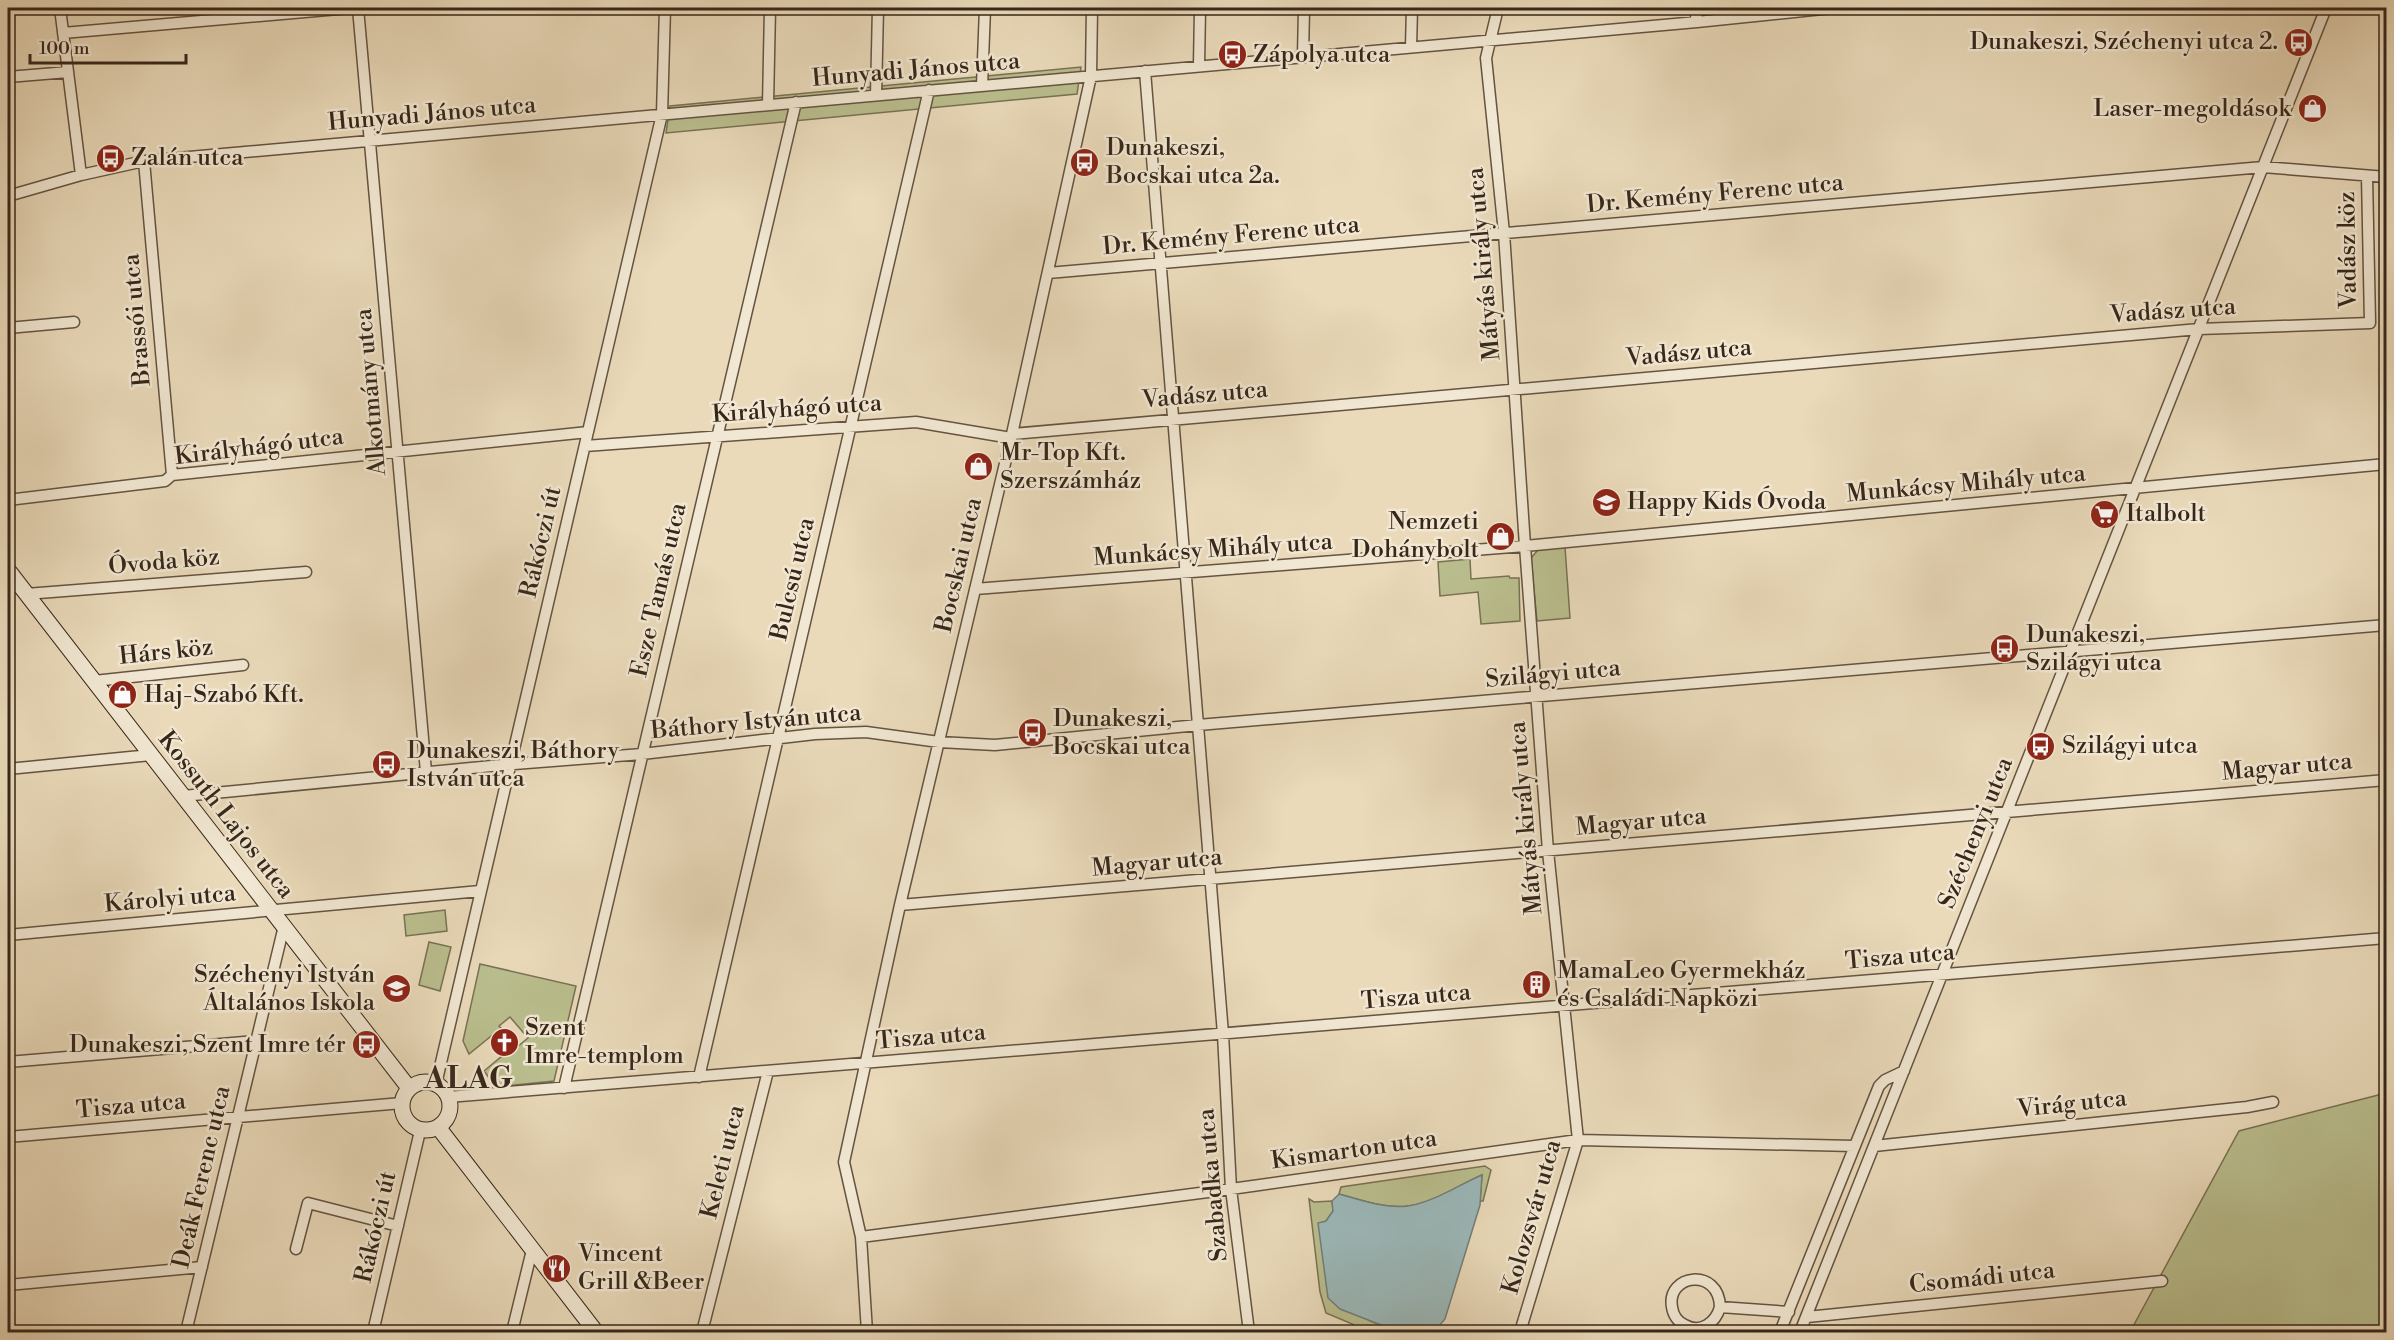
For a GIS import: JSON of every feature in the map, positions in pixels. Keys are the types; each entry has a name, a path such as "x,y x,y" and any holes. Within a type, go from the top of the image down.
{"street":[{"path":"60,8 81,175"},
{"path":"63,33 350,8"},
{"name":"Alkotmány utca","path":"358,8 426,772"},
{"name":"Rákóczi út","path":"436,1084 662,114 665,8"},
{"path":"768,105 770,8"},
{"path":"876,95 878,8"},
{"path":"982,86 985,8"},
{"name":"Bocskai utca","path":"867,1332 861,1237 844,1162 900,905 1048,273 1090,76 1092,8"},
{"path":"1199,66 1200,8"},
{"path":"1303,57 1305,8"},
{"path":"1411,47 1412,8"},
{"name":"Mátyás király utca","path":"1497,8 1486,58 1487,76 1504,233 1548,851 1565,1005"},
{"path":"1695,8 1697,22"},
{"name":"Hunyadi János utca","path":"8,196 81,175 144,161 1832,8"},
{"name":"Széchenyi utca","path":"1800,1332 2326,8"},
{"name":"Szabadka utca","path":"1145,71 1223,1034 1231,1189 1249,1332"},
{"path":"8,77 68,72"},
{"name":"Bulcsú utca","path":"699,1077 928,90"},
{"name":"Esze Tamás utca","path":"564,1088 796,102"},
{"name":"Brassói utca","path":"144,161 172,475"},
{"name":"Dr. Kemény Ferenc utca","path":"1048,273 2263,167 2386,177"},
{"name":"Vadász köz","path":"2367,176 2370,323"},
{"path":"8,328 74,322"},
{"name":"Vadász utca","path":"1011,436 1174,419 2199,329 2370,323"},
{"name":"Királyhágó utca","path":"585,446 916,422 1011,436"},
{"name":"Királyhágó utca","path":"8,500 165,481 172,475 588,432"},
{"name":"Munkácsy Mihály utca","path":"975,589 1525,546 2386,464"},
{"name":"Kossuth Lajos utca","path":"8,570 409,1088"},
{"name":"Óvoda köz","path":"26,594 306,572"},
{"name":"Szilágyi utca","path":"939,742 995,745 1198,725 2386,625"},
{"name":"Hárs köz","path":"94,681 243,665"},
{"name":"Báthory István utca","path":"183,796 511,764 642,754 778,737 866,732 939,742"},
{"path":"8,769 151,755"},
{"name":"Magyar utca","path":"900,905 2386,780"},
{"name":"Károlyi utca","path":"8,935 480,891"},
{"name":"Deák Ferenc utca","path":"186,1332 284,926"},
{"name":"Tisza utca","path":"448,1097 2386,938"},
{"name":"Kolozsvár utca","path":"1520,1332 1578,1140 1565,1005"},
{"path":"8,1062 256,1041"},
{"name":"Keleti utca","path":"702,1332 768,1071"},
{"path":"1780,1332 1879,1086 1885,1080 1904,1071"},
{"path":"422,1082 436,1084 448,1097 450,1111 438,1127 420,1131 405,1118 402,1103 409,1088 422,1082"},
{"name":"Virág utca","path":"1874,1146 2247,1107 2273,1102"},
{"name":"Tisza utca","path":"8,1137 402,1103"},
{"path":"438,1127 596,1332"},
{"name":"Rákóczi út","path":"373,1332 420,1131"},
{"name":"Kismarton utca","path":"861,1237 1231,1189 1578,1140 1854,1146"},
{"path":"297,1250 308,1203 398,1226"},
{"path":"512,1332 532,1251"},
{"path":"8,1285 202,1267"},
{"path":"1699,1279 1713,1285 1718,1292 1720,1307 1718,1315 1706,1326 1689,1327 1676,1317 1671,1301 1678,1287 1684,1282 1699,1279"},
{"name":"Csomádi utca","path":"1807,1317 2162,1281"},
{"path":"1720,1307 1789,1312"}],"green space":[{"path":"1081,67 1077,94 666,133 670,106"},
{"path":"1565,547 1570,618 1537,621 1531,558 1538,550"},
{"path":"1470,559 1471,579 1509,576 1519,578 1520,621 1481,624 1478,592 1440,596 1438,562"},
{"path":"445,910 447,931 406,936 404,915"},
{"path":"429,942 451,947 440,991 419,985"},
{"path":"480,964 576,986 554,1081 496,1087 484,1071 515,1045 517,1047 528,1038 510,1017 499,1026 501,1028 469,1054 463,1041"},
{"path":"2386,1093 2386,1332 2130,1332 2239,1131"},
{"path":"1485,1166 1491,1170 1483,1201 1480,1201 1482,1175 1437,1198 1408,1206 1382,1205 1339,1194 1341,1187"},
{"path":"1309,1199 1314,1202 1332,1201 1333,1211 1326,1221 1370,1321 1399,1332 1371,1332 1326,1313 1320,1292"}],"water":[{"path":"1482,1175 1480,1205 1445,1319 1434,1332 1399,1332 1340,1309 1328,1298 1318,1223 1326,1221 1333,1211 1332,1201 1339,1194 1382,1205 1408,1206 1437,1197"}],"place":[{"name":"Dunakeszi, Széchenyi utca 2.","path":"2299,42"},
{"name":"Zápolya utca","path":"1232,55"},
{"name":"Laser-megoldások","path":"2312,109"},
{"name":"Zalán utca","path":"110,158"},
{"name":"Dunakeszi, Bocskai utca 2a.","path":"1085,162"},
{"name":"Mr-Top Kft. Szerszámház","path":"979,467"},
{"name":"Happy Kids Óvoda","path":"1606,502"},
{"name":"Italbolt","path":"2105,514"},
{"name":"Nemzeti Dohánybolt","path":"1500,536"},
{"name":"Dunakeszi, Szilágyi utca","path":"2005,649"},
{"name":"Haj-Szabó Kft.","path":"123,695"},
{"name":"Dunakeszi, Bocskai utca","path":"1032,733"},
{"name":"Szilágyi utca","path":"2041,746"},
{"name":"Dunakeszi, Báthory István utca","path":"386,765"},
{"name":"MamaLeo Gyermekház és Családi Napközi","path":"1536,985"},
{"name":"Széchenyi István Általános Iskola","path":"396,989"},
{"name":"Szent Imre-templom","path":"504,1042"},
{"name":"Dunakeszi, Szent Imre tér","path":"367,1045"},
{"name":"Vincent Grill &Beer","path":"557,1268"}],"district":[{"name":"ALAG","path":"469,1079"}]}
